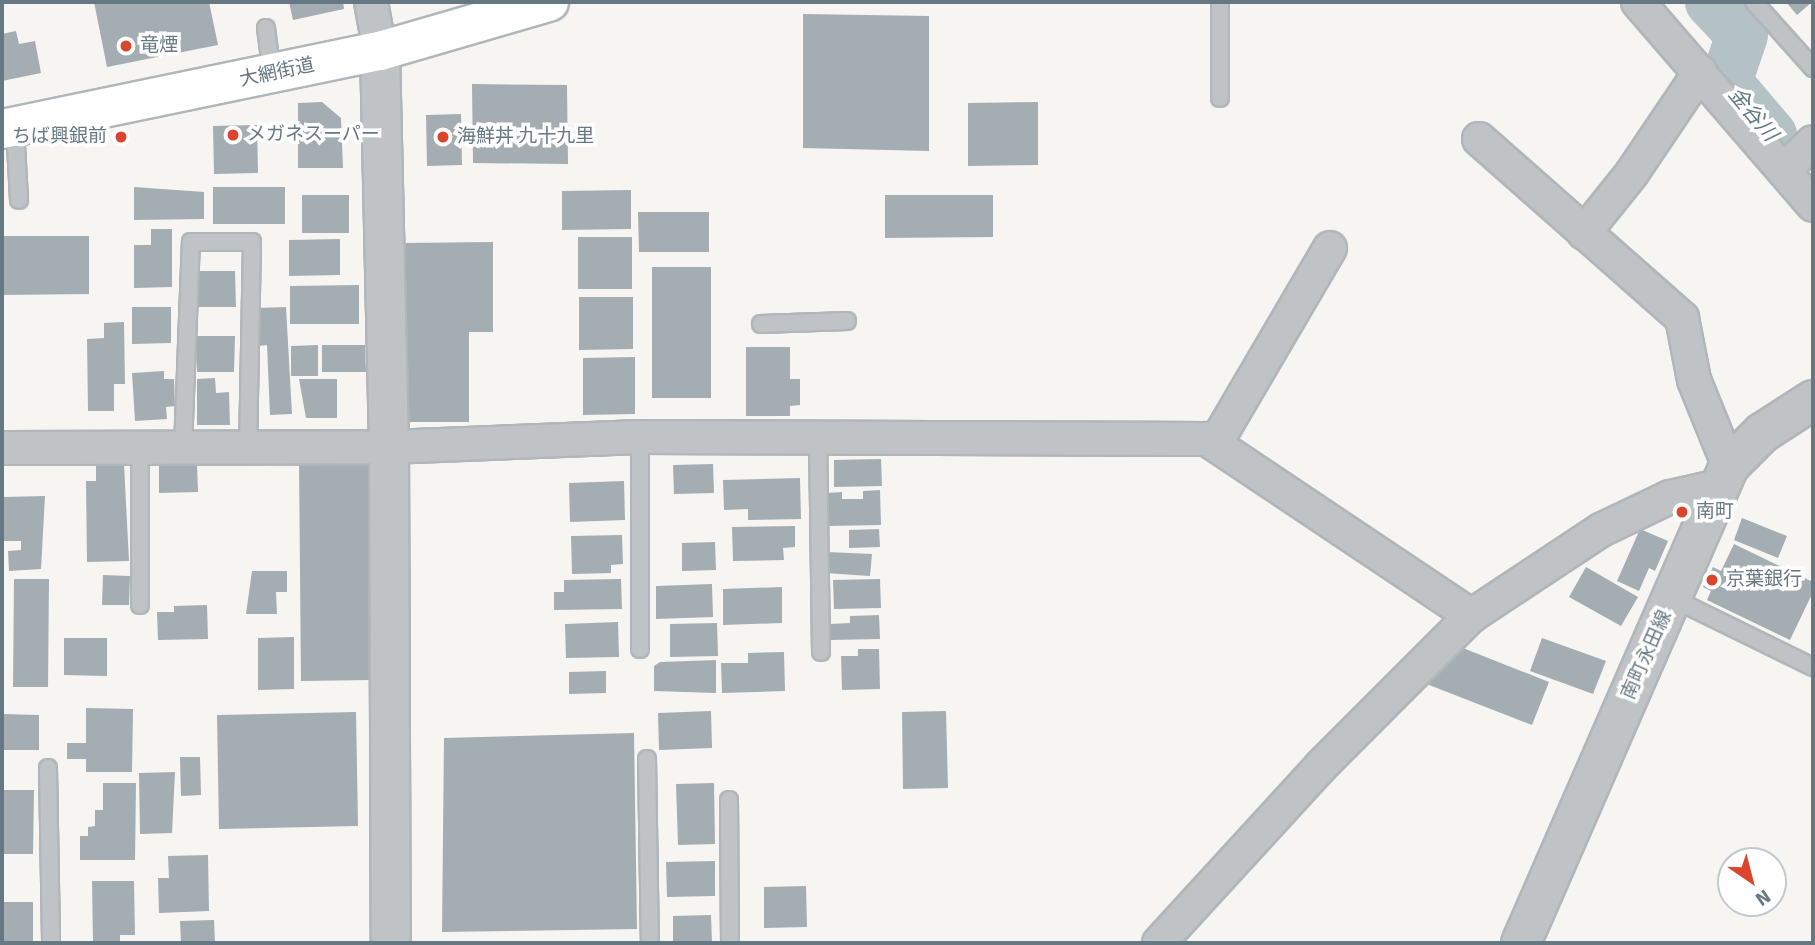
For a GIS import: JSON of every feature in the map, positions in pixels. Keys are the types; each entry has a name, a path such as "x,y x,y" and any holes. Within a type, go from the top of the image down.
{"main road":[{"name":"大網街道","path":"8,128 380,51 549,2"}],"street":[{"path":"371,2 380,51 389,447 391,943"},
{"path":"1638,2 1813,205"},
{"path":"1584,233 1632,173 1700,72"},
{"path":"1159,943 1321,766 1471,616 1601,530 1670,497 1724,476 1694,380 1682,318 1479,139"},
{"path":"1784,170 1813,142"},
{"path":"1215,444 1330,248"},
{"name":"南町永田線","path":"1521,943 1724,476 1762,433 1813,400"},
{"path":"2,448 389,447 640,437 1207,439 1471,616"}],"lane":[{"path":"1220,2 1220,98"},
{"path":"1754,2 1813,68"},
{"path":"266,28 272,74"},
{"path":"8,128 19,200"},
{"path":"183,448 191,242 252,242 248,448"},
{"path":"761,324 848,321"},
{"path":"818,436 821,652"},
{"path":"640,437 640,649"},
{"path":"140,605 141,447"},
{"path":"1672,598 1813,667"},
{"path":"648,758 650,943"},
{"path":"48,768 51,943"},
{"path":"729,800 730,943"}],"building":[{"path":"94,2 209,2 218,45 107,67"},
{"path":"289,2 343,2 344,9 293,20"},
{"path":"1786,2 1812,2 1797,15"},
{"path":"803,14 929,16 929,151 803,148"},
{"path":"16,31 19,44 35,41 41,73 2,81 2,34"},
{"path":"472,84 567,85 568,164 473,163"},
{"path":"322,102 341,118 343,168 298,168 298,103"},
{"path":"1038,102 1038,165 968,166 968,103"},
{"path":"461,114 462,165 427,166 426,115"},
{"path":"257,125 258,173 214,174 213,126"},
{"path":"134,187 204,192 204,219 134,220"},
{"path":"213,187 285,187 285,224 213,224"},
{"path":"631,190 631,229 562,230 562,191"},
{"path":"302,195 349,195 349,233 302,233"},
{"path":"885,195 993,195 993,237 885,238"},
{"path":"638,212 709,212 709,252 639,252"},
{"path":"151,229 172,229 172,287 134,288 134,245 151,245"},
{"path":"2,236 89,236 89,294 2,295"},
{"path":"578,237 632,237 632,289 578,289"},
{"path":"340,239 340,275 289,276 289,240"},
{"path":"493,242 493,332 469,332 469,422 404,422 403,243"},
{"path":"652,267 711,267 711,398 652,398"},
{"path":"194,271 235,271 236,307 194,307"},
{"path":"359,285 359,324 290,324 290,286"},
{"path":"579,297 633,297 633,349 579,350"},
{"path":"132,307 171,307 171,343 132,344"},
{"path":"286,307 292,414 270,415 267,345 259,346 257,308"},
{"path":"124,322 125,384 114,384 114,411 88,411 87,339 104,338 104,323"},
{"path":"197,336 235,336 234,372 197,372"},
{"path":"318,345 318,376 291,376 291,346"},
{"path":"322,345 365,345 366,372 322,372"},
{"path":"746,347 790,347 790,379 800,379 800,405 790,406 790,416 746,416"},
{"path":"635,357 635,414 583,415 583,358"},
{"path":"164,371 164,379 174,379 175,406 166,407 167,419 135,421 132,373"},
{"path":"215,378 216,393 229,392 230,425 197,425 197,379"},
{"path":"299,379 337,379 337,418 306,418"},
{"path":"881,459 882,486 834,487 834,460"},
{"path":"370,460 372,680 301,681 299,461"},
{"path":"96,464 124,464 129,561 87,562 86,481 96,481"},
{"path":"197,464 198,492 159,493 159,465"},
{"path":"713,464 714,493 674,494 673,465"},
{"path":"800,478 801,519 748,520 748,509 724,510 723,480"},
{"path":"624,481 625,520 570,522 569,483"},
{"path":"880,490 881,525 827,526 827,493 842,492 842,499 863,499 863,491"},
{"path":"45,496 41,569 9,571 8,551 21,550 21,541 2,541 2,497"},
{"path":"1742,518 1787,536 1778,558 1734,540"},
{"path":"795,526 795,547 783,548 784,560 733,561 732,527"},
{"path":"879,529 880,547 849,548 849,530"},
{"path":"1640,529 1668,541 1655,571 1649,568 1639,591 1617,581"},
{"path":"622,535 623,564 611,565 611,573 572,574 571,536"},
{"path":"715,542 716,570 682,571 682,543"},
{"path":"1734,544 1813,582 1813,592 1790,640 1707,600 1711,591 1703,587 1713,567 1721,571"},
{"path":"827,552 872,554 870,576 825,573"},
{"path":"1586,567 1638,597 1621,626 1569,597"},
{"path":"252,571 287,571 287,592 276,592 277,614 246,614"},
{"path":"103,575 130,576 129,605 102,605"},
{"path":"14,579 49,579 48,687 13,687"},
{"path":"621,579 622,609 554,610 554,592 564,592 564,580"},
{"path":"880,579 881,608 834,609 833,580"},
{"path":"712,584 713,617 656,619 656,586"},
{"path":"782,587 782,623 723,625 723,589"},
{"path":"207,605 208,639 158,640 157,612 174,612 174,606"},
{"path":"879,615 880,639 830,640 830,624 850,623 850,616"},
{"path":"618,622 619,657 566,658 565,624"},
{"path":"717,623 718,656 670,657 670,624"},
{"path":"294,637 294,689 258,690 258,638"},
{"path":"64,638 107,638 107,676 64,675"},
{"path":"1542,638 1606,661 1593,694 1530,671"},
{"path":"1458,646 1549,682 1532,725 1424,683"},
{"path":"858,649 879,649 880,689 842,690 841,656 858,656"},
{"path":"784,652 785,691 722,693 721,663 748,663 748,653"},
{"path":"716,660 716,693 654,691 654,666 660,662"},
{"path":"606,671 606,693 569,694 569,672"},
{"path":"86,708 133,709 132,772 86,772 86,759 67,759 67,743 86,743"},
{"path":"711,711 712,748 659,750 658,713"},
{"path":"946,711 948,788 903,789 902,712"},
{"path":"356,712 358,826 219,829 217,715"},
{"path":"2,714 39,715 39,750 2,750"},
{"path":"634,733 637,929 442,932 444,738"},
{"path":"180,757 200,757 201,795 181,796"},
{"path":"175,772 172,833 140,834 139,773"},
{"path":"103,783 136,783 135,860 80,860 80,836 88,836 88,827 95,826 95,810 103,810"},
{"path":"714,783 715,844 678,845 676,784"},
{"path":"2,790 34,790 33,854 2,854"},
{"path":"208,855 209,911 159,913 158,878 169,878 168,856"},
{"path":"715,861 715,896 667,897 666,862"},
{"path":"92,881 134,881 135,935 120,935 120,943 93,943"},
{"path":"806,886 807,927 764,928 764,887"},
{"path":"2,902 33,902 33,943 2,943"},
{"path":"711,915 712,943 673,943 673,916"},
{"path":"214,920 215,943 181,943 180,921"}],"waterway":[{"name":"金谷川","path":"1711,2 1742,35 1726,82 1771,135"}],"place":[{"name":"竜煙","path":"126,46"},
{"name":"メガネスーパー","path":"233,135"},
{"name":"ちば興銀前","path":"121,137"},
{"name":"海鮮丼 九十九里","path":"443,137"},
{"name":"南町","path":"1682,512"},
{"name":"京葉銀行","path":"1712,580"}]}
